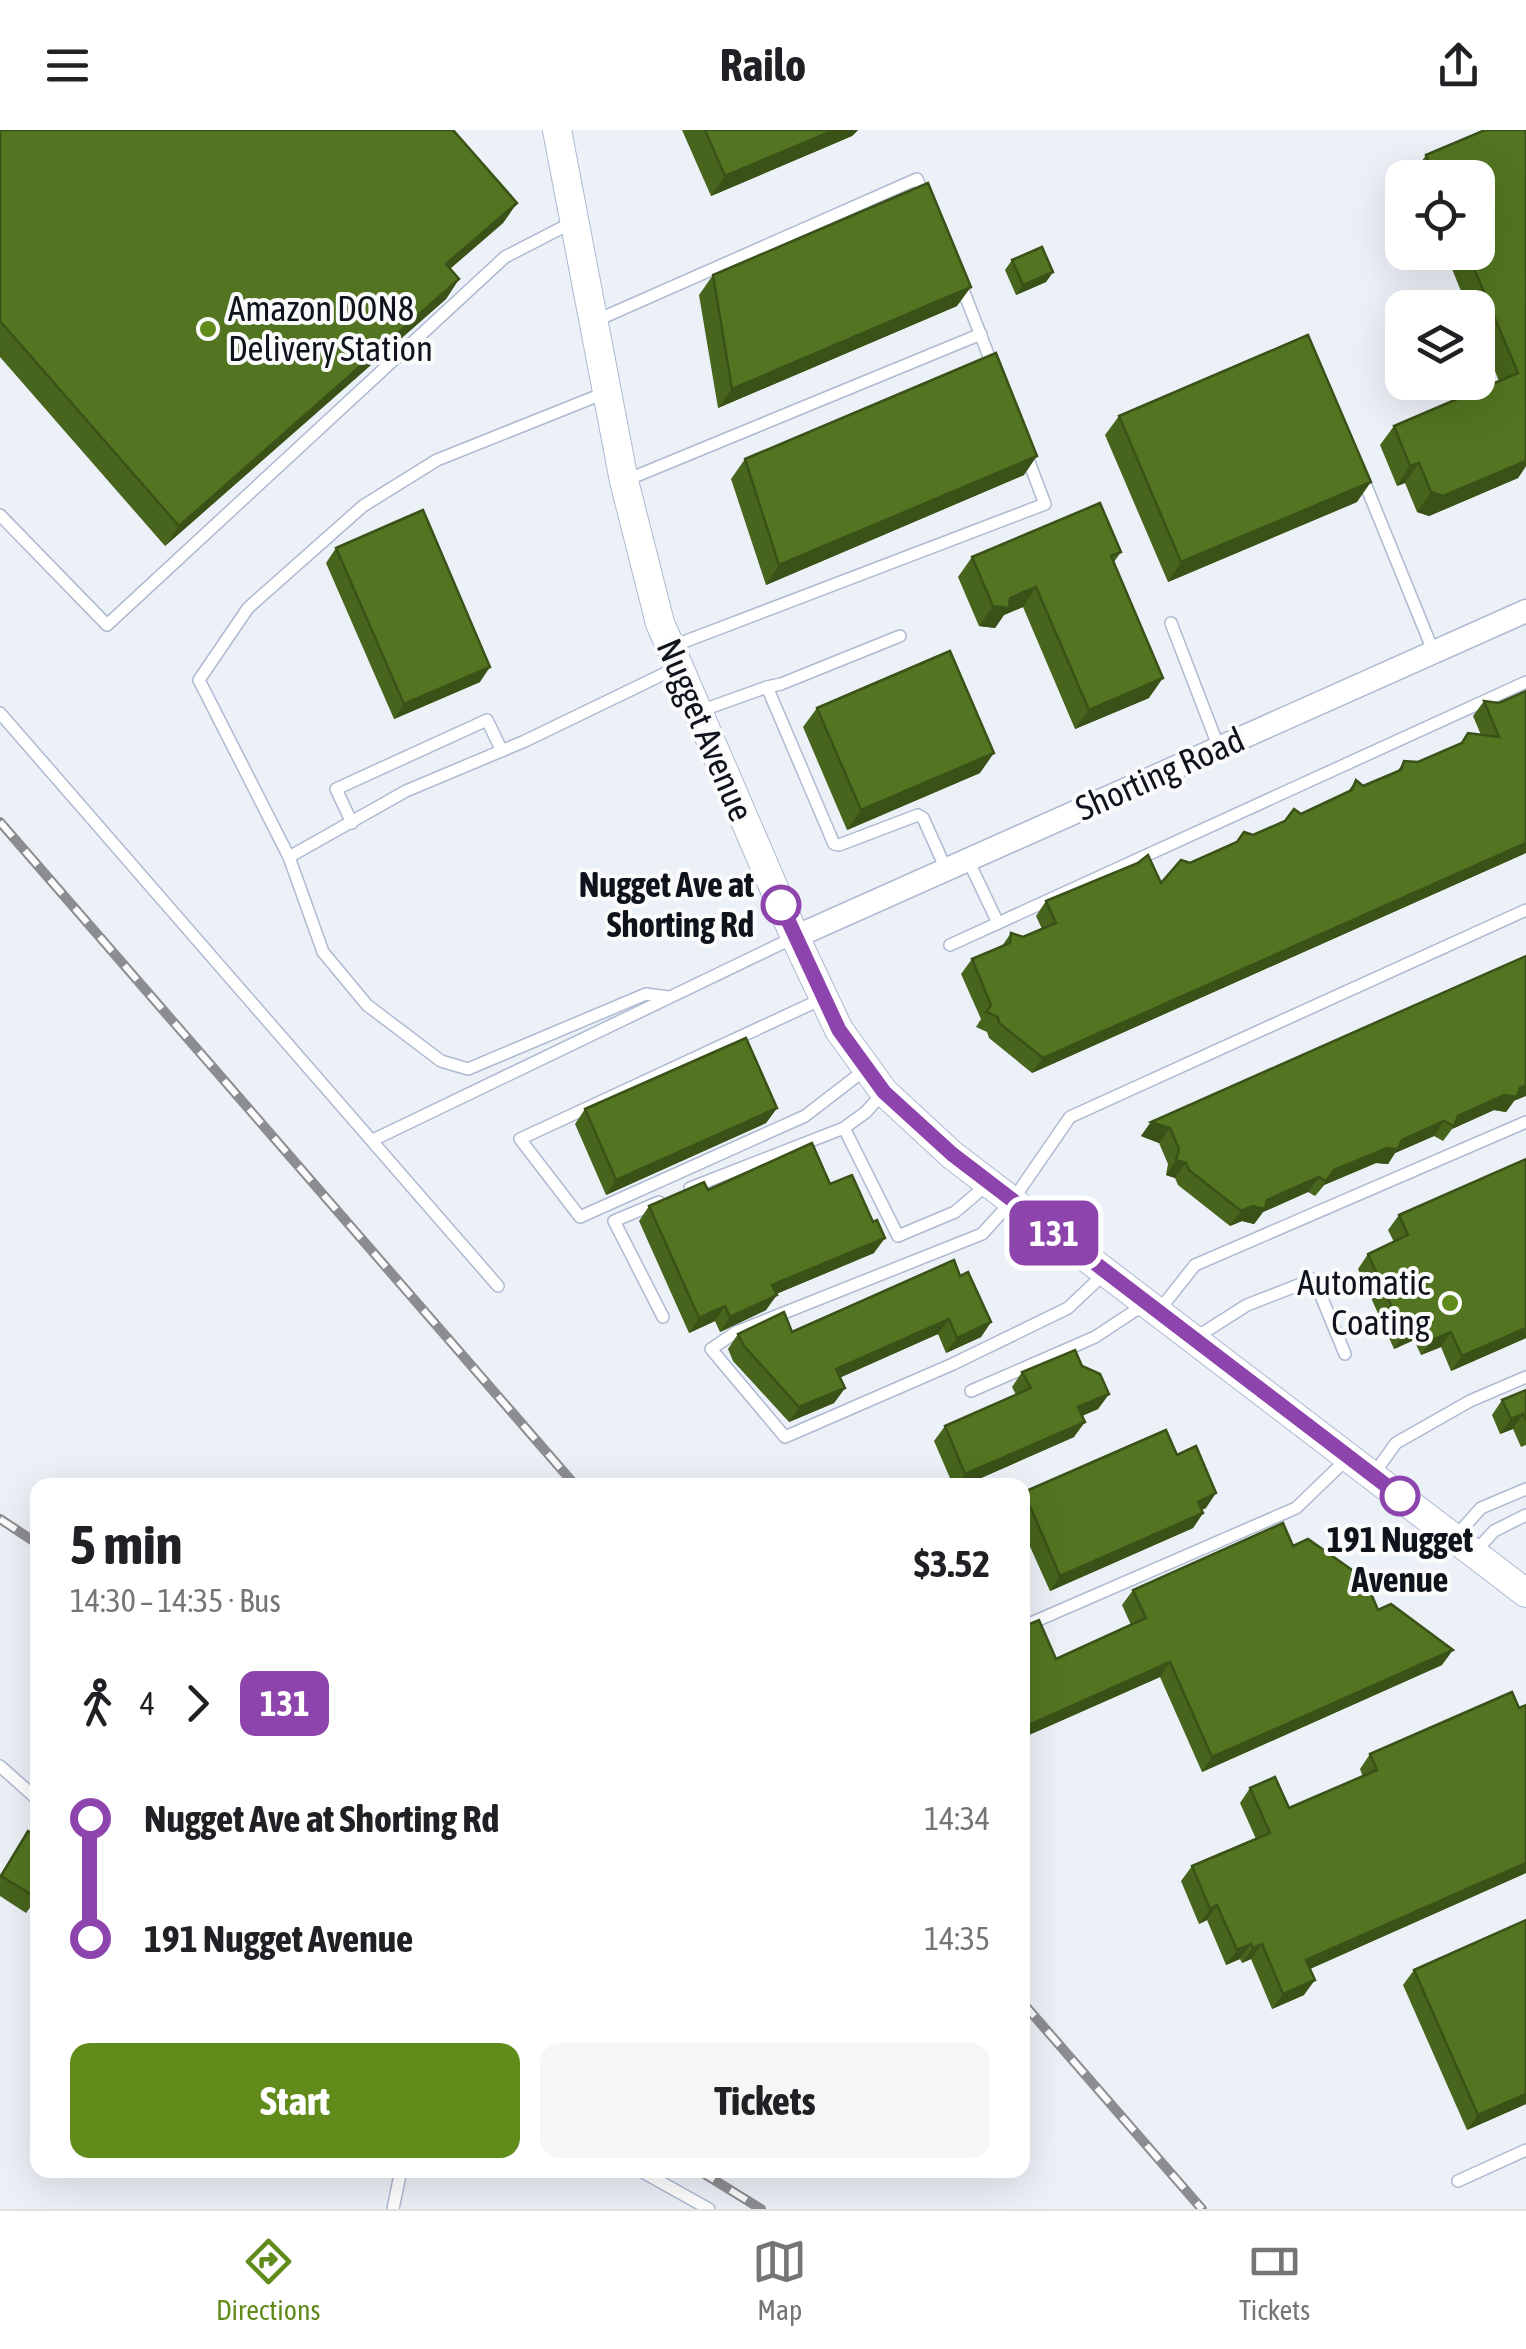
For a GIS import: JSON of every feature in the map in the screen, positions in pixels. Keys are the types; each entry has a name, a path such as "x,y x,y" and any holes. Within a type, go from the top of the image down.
{"street":[{"name":"Nugget Avenue","path":"557,130 624,481 660,623 839,1030 884,1092 989,1183 1526,1593"},
{"name":"Shorting Road","path":"795,937 1526,611"}],"lane":[{"path":"594,321 917,178 931,213"},
{"path":"0,516 107,625 504,257 575,221"},
{"path":"952,265 1000,385"},
{"path":"624,481 981,334"},
{"path":"608,392 437,460 363,506 248,608 199,680 289,856 323,952 368,1005 441,1061 468,1069 646,994 668,997"},
{"path":"289,856 406,792 525,741 673,657 1045,504 1020,436"},
{"path":"1360,471 1434,652"},
{"path":"1171,623 1220,748"},
{"path":"696,712 900,636"},
{"path":"950,945 1526,682"},
{"path":"767,686 834,844 839,846 918,816 923,818 998,923"},
{"path":"0,713 498,1286"},
{"path":"352,823 336,789 487,720 502,750"},
{"path":"1105,1273 1068,1308 953,1364 784,1437 711,1349 736,1332 982,1234 1012,1201 1070,1117 1526,910"},
{"path":"373,1140 795,937"},
{"path":"824,998 520,1139 580,1217 804,1116 866,1068"},
{"path":"684,1190 844,1128 884,1092"},
{"path":"971,1391 1151,1308 1195,1266 1526,1122"},
{"path":"844,1128 898,1236 955,1212 989,1183"},
{"path":"663,1316 614,1221 667,1198"},
{"path":"1195,1338 1246,1305 1314,1279 1345,1354"},
{"path":"1372,1476 1396,1442 1470,1400 1526,1377"},
{"path":"1030,1624 1296,1508 1348,1457"},
{"path":"1465,1545 1481,1508 1526,1489"},
{"path":"1465,1545 1526,1515"},
{"path":"0,1766 30,1793"},
{"path":"1458,2181 1526,2150"},
{"path":"393,2209 399,2178"},
{"path":"653,2178 709,2209"}],"shaded area":[{"path":"0,130 1526,130 1526,2209 0,2209"}],"building":[{"name":"Amazon DON8 Delivery Station","path":"0,130 453,130 517,203 446,264 459,279 179,526 0,321"},
{"path":"705,130 834,130 725,176"},
{"path":"1485,130 1526,132 1526,461 1443,496 1431,492 1419,463 1410,466 1394,426 1455,400 1495,400 1495,383 1518,373 1495,318 1495,290 1483,290 1475,270 1495,270 1495,160 1428,160 1426,155"},
{"path":"928,183 971,287 732,389 713,275"},
{"path":"1042,247 1053,272 1023,285 1012,260"},
{"path":"1308,335 1371,482 1181,562 1119,416"},
{"path":"996,353 1037,456 779,565 745,459"},
{"path":"1100,503 1121,552 1111,556 1163,678 1089,710 1036,587 1010,598 1009,608 993,606 972,557"},
{"path":"423,510 490,667 404,704 336,548"},
{"path":"950,651 994,753 861,810 817,708"},
{"path":"1526,691 1526,843 1043,1058 999,1023 998,1017 986,1012 991,1005 972,959 1010,943 1011,933 1023,937 1056,923 1046,901 1138,863 1148,855 1161,883 1181,860 1190,863 1237,842 1244,832 1253,835 1285,821 1294,809 1301,814 1352,790 1356,780 1363,786 1401,770 1404,761 1418,762 1462,743 1468,733 1499,737 1484,701 1499,703"},
{"path":"1526,956 1526,1085 1517,1097 1504,1095 1458,1116 1454,1126 1444,1121 1402,1140 1398,1149 1387,1148 1334,1170 1326,1181 1319,1177 1267,1200 1265,1209 1253,1206 1241,1211 1189,1170 1186,1163 1176,1160 1179,1149 1170,1128 1151,1122"},
{"path":"746,1038 777,1108 616,1180 585,1109"},
{"path":"812,1143 830,1184 852,1175 873,1222 877,1220 885,1238 772,1285 777,1295 730,1317 725,1306 699,1318 649,1206 704,1182 708,1190"},
{"name":"Automatic Coating","path":"1526,1159 1526,1328 1462,1356 1451,1332 1432,1340 1425,1325 1404,1334 1368,1254 1408,1235 1399,1215"},
{"path":"954,1260 960,1276 968,1272 991,1322 957,1338 949,1319 836,1369 845,1388 799,1407 744,1346 738,1334 784,1312 792,1332"},
{"path":"1075,1350 1082,1366 1100,1374 1109,1394 1078,1407 1085,1422 965,1474 945,1426 1031,1388 1022,1372"},
{"path":"1526,1390 1526,1420 1523,1414 1511,1419 1502,1400"},
{"path":"1166,1430 1177,1455 1196,1446 1216,1493 1198,1502 1203,1513 1060,1576 1030,1506 1030,1489"},
{"path":"1283,1523 1293,1546 1308,1539 1365,1579 1378,1610 1391,1604 1453,1650 1212,1757 1170,1662 1030,1725 1030,1624 1039,1620 1056,1659 1146,1618 1133,1590"},
{"path":"1512,1692 1519,1708 1526,1705 1526,1863 1306,1960 1315,1980 1283,1994 1262,1944 1237,1950 1217,1905 1210,1909 1192,1866 1270,1833 1250,1788 1275,1777 1289,1808 1377,1770 1370,1754"},
{"path":"28,1831 30,1832 30,1894 1,1876"},
{"path":"1526,1920 1526,2094 1478,2115 1414,1970"}],"railway":[{"path":"0,822 569,1478"},
{"path":"0,1519 30,1539"},
{"path":"1030,2011 1202,2209"},
{"path":"711,2178 761,2209"}],"bus line":[{"name":"131","path":"781,905 839,1030 884,1092 952,1154 1400,1496"}],"place":[{"name":"Amazon DON8 Delivery Station","path":"208,329"},
{"name":"Nugget Ave at Shorting Rd","path":"781,905"},
{"name":"Automatic Coating","path":"1450,1303"},
{"name":"191 Nugget Avenue","path":"1400,1496"}]}
